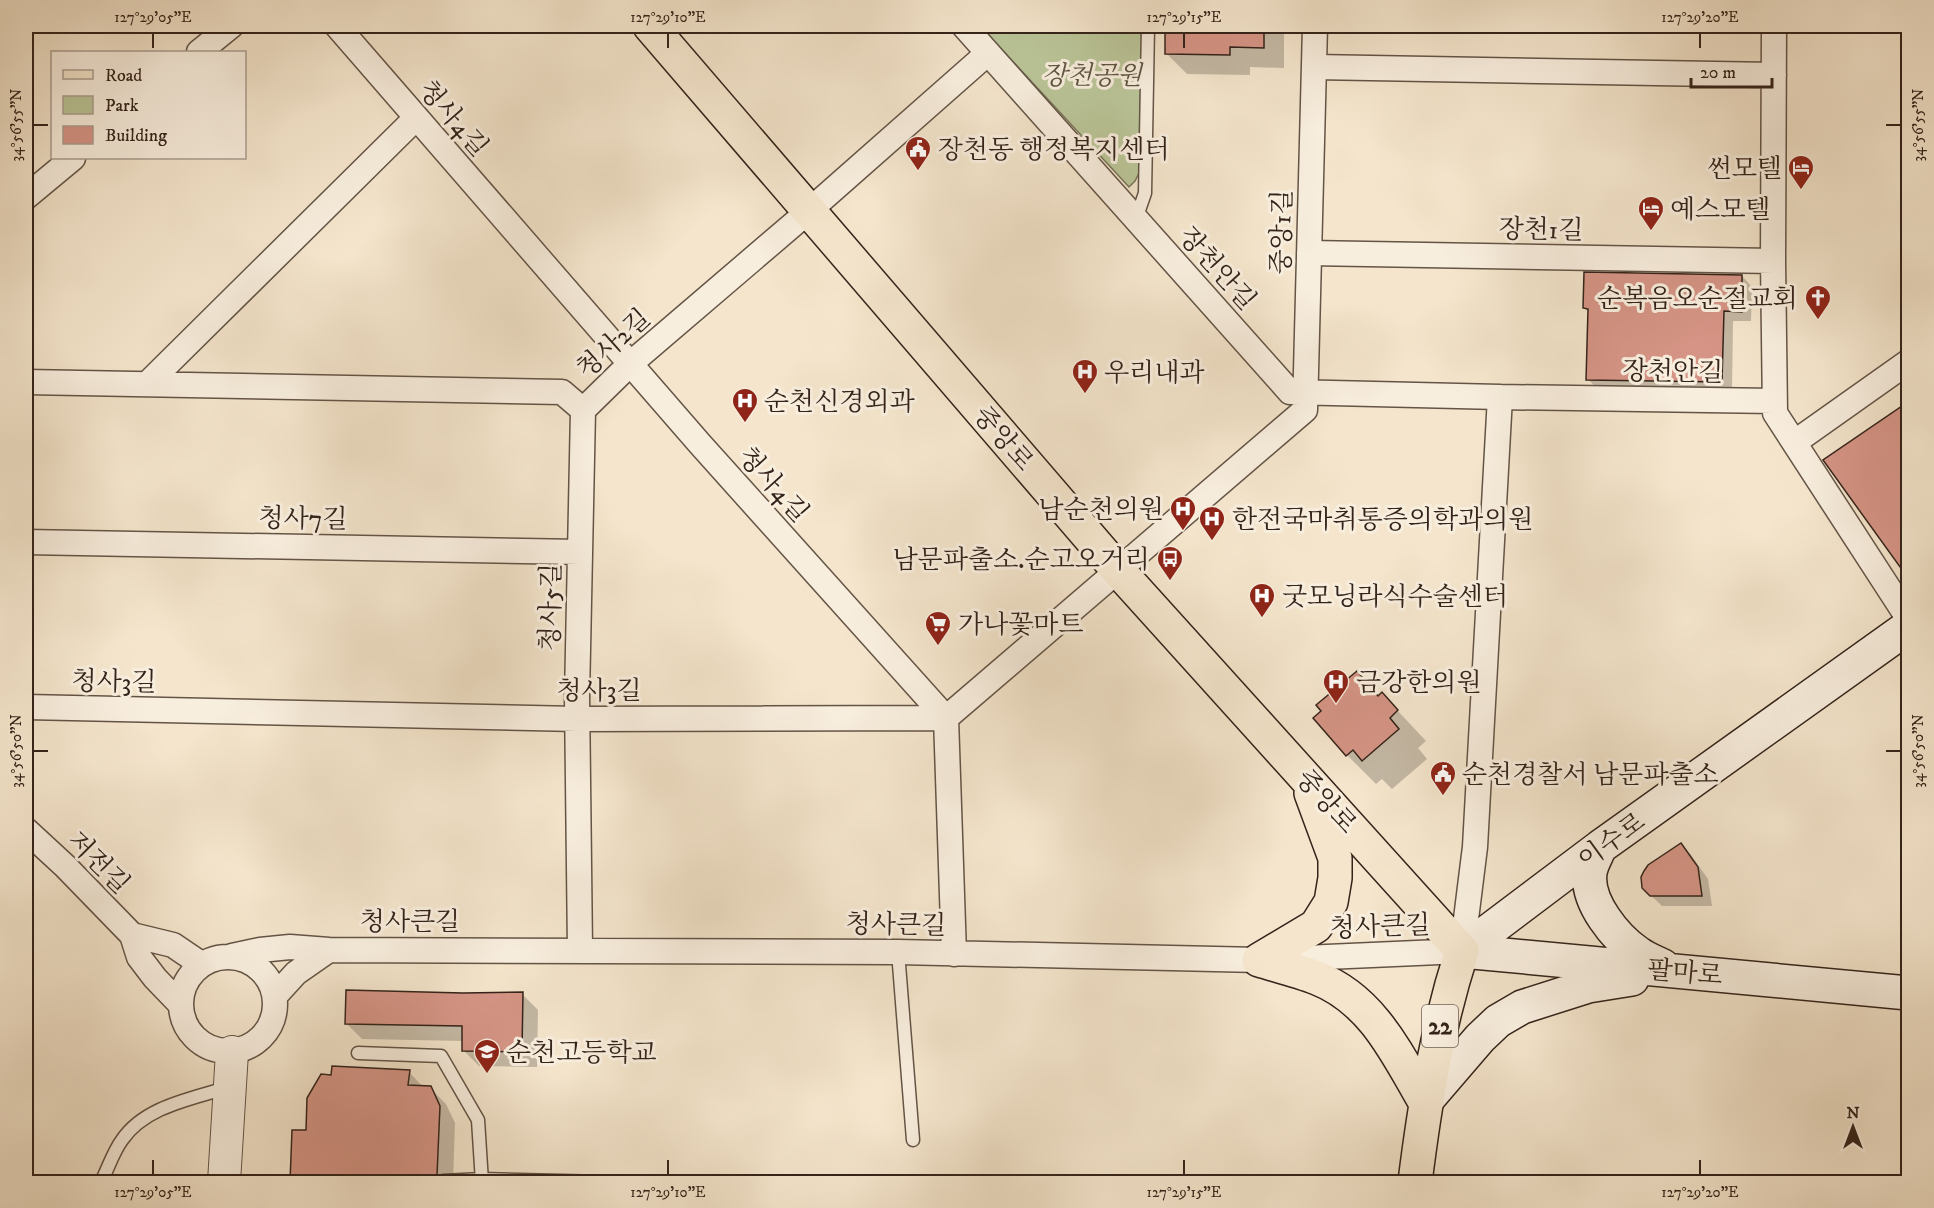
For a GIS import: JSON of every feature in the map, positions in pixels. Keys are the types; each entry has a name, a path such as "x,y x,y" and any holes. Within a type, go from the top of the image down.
{"main road":[{"name":"중앙로","path":"650,26 1117,569 1461,951"},
{"name":"이수로","path":"1461,951 1600,847 1908,627"},
{"path":"1259,960 1316,926 1332,902 1335,858 1305,778"},
{"path":"1600,847 1590,871 1590,885 1598,906 1614,933 1639,954 1675,971"},
{"name":"팔마로","path":"1461,951 1908,993"},
{"name":"22","path":"1415,1182 1425,1102 1446,999 1461,951"},
{"path":"1259,960 1318,978 1353,998 1383,1030 1425,1102 1498,1021 1522,1007 1588,986 1675,971"}],"street":[{"path":"200,51 231,26"},
{"name":"청사4길","path":"337,26 630,364 946,718"},
{"name":"장천안길","path":"964,26 1290,392 1774,400"},
{"name":"중앙1길","path":"1117,569 1305,410 1315,26"},
{"path":"1774,26 1775,413 1796,442 1908,618"},
{"name":"청사2길","path":"26,382 562,392 583,410 630,364 988,53"},
{"path":"1314,67 1774,75"},
{"path":"147,384 416,118"},
{"path":"26,197 72,159"},
{"name":"장천1길","path":"1309,254 1773,261"},
{"path":"1796,442 1908,362"},
{"path":"1461,951 1475,847 1500,397"},
{"name":"청사5길","path":"580,950 577,720 583,410"},
{"name":"청사7길","path":"26,542 580,552"},
{"path":"954,954 946,718 1117,569"},
{"name":"청사3길","path":"26,707 577,720 946,718"},
{"name":"저전길","path":"26,830 65,866 132,935 139,957 180,1004"},
{"path":"132,935 173,945 201,964"},
{"name":"청사큰길","path":"232,956 290,947 329,950 898,952 1259,960 1461,951"},
{"name":"청사큰길","path":"275,996 296,973 329,950"},
{"path":"232,956 247,960 260,969 270,981 275,996 275,1011 270,1026 261,1039 248,1047 232,1052 216,1050 202,1044 190,1034 183,1020 180,1004 186,982 201,964 216,958 232,956"},
{"path":"224,1182 232,1052"}],"lane":[{"path":"1136,219 1145,193 1148,26"},
{"path":"898,952 913,1140"},
{"path":"357,1053 441,1056 478,1120 482,1181"},
{"path":"101,1182 121,1140 138,1123 153,1112 230,1086"},
{"path":"443,1180 604,1182"}],"green space":[{"name":"장천공원","path":"980,26 1142,26 1139,173 1129,187"}],"building":[{"path":"1165,26 1264,26 1264,48 1230,47 1230,55 1165,54"},
{"path":"1584,272 1742,275 1742,312 1724,311 1722,382 1586,380 1588,309 1583,308"},
{"path":"1908,402 1908,578 1823,460"},
{"path":"1357,671 1378,696 1382,692 1398,710 1390,718 1399,729 1362,761 1353,750 1346,756 1313,718 1321,711 1316,705"},
{"path":"1681,843 1698,867 1702,896 1650,896 1642,888 1641,877 1644,871 1648,865"},
{"path":"346,990 523,992 522,1052 462,1051 462,1026 345,1024"},
{"path":"332,1066 410,1070 408,1085 431,1086 440,1106 435,1182 290,1182 292,1130 306,1130 307,1098 321,1074 331,1075"}],"place":[{"name":"장천동 행정복지센터","path":"918,172"},
{"name":"썬모텔","path":"1801,191"},
{"name":"예스모텔","path":"1651,232"},
{"name":"순복음오순절교회","path":"1818,321"},
{"name":"우리내과","path":"1085,395"},
{"name":"순천신경외과","path":"745,424"},
{"name":"남순천의원","path":"1183,532"},
{"name":"한전국마취통증의학과의원","path":"1212,542"},
{"name":"남문파출소.순고오거리","path":"1170,582"},
{"name":"굿모닝라식수술센터","path":"1262,619"},
{"name":"가나꽃마트","path":"938,647"},
{"name":"금강한의원","path":"1336,705"},
{"name":"순천경찰서 남문파출소","path":"1443,797"},
{"name":"순천고등학교","path":"487,1075"}]}
